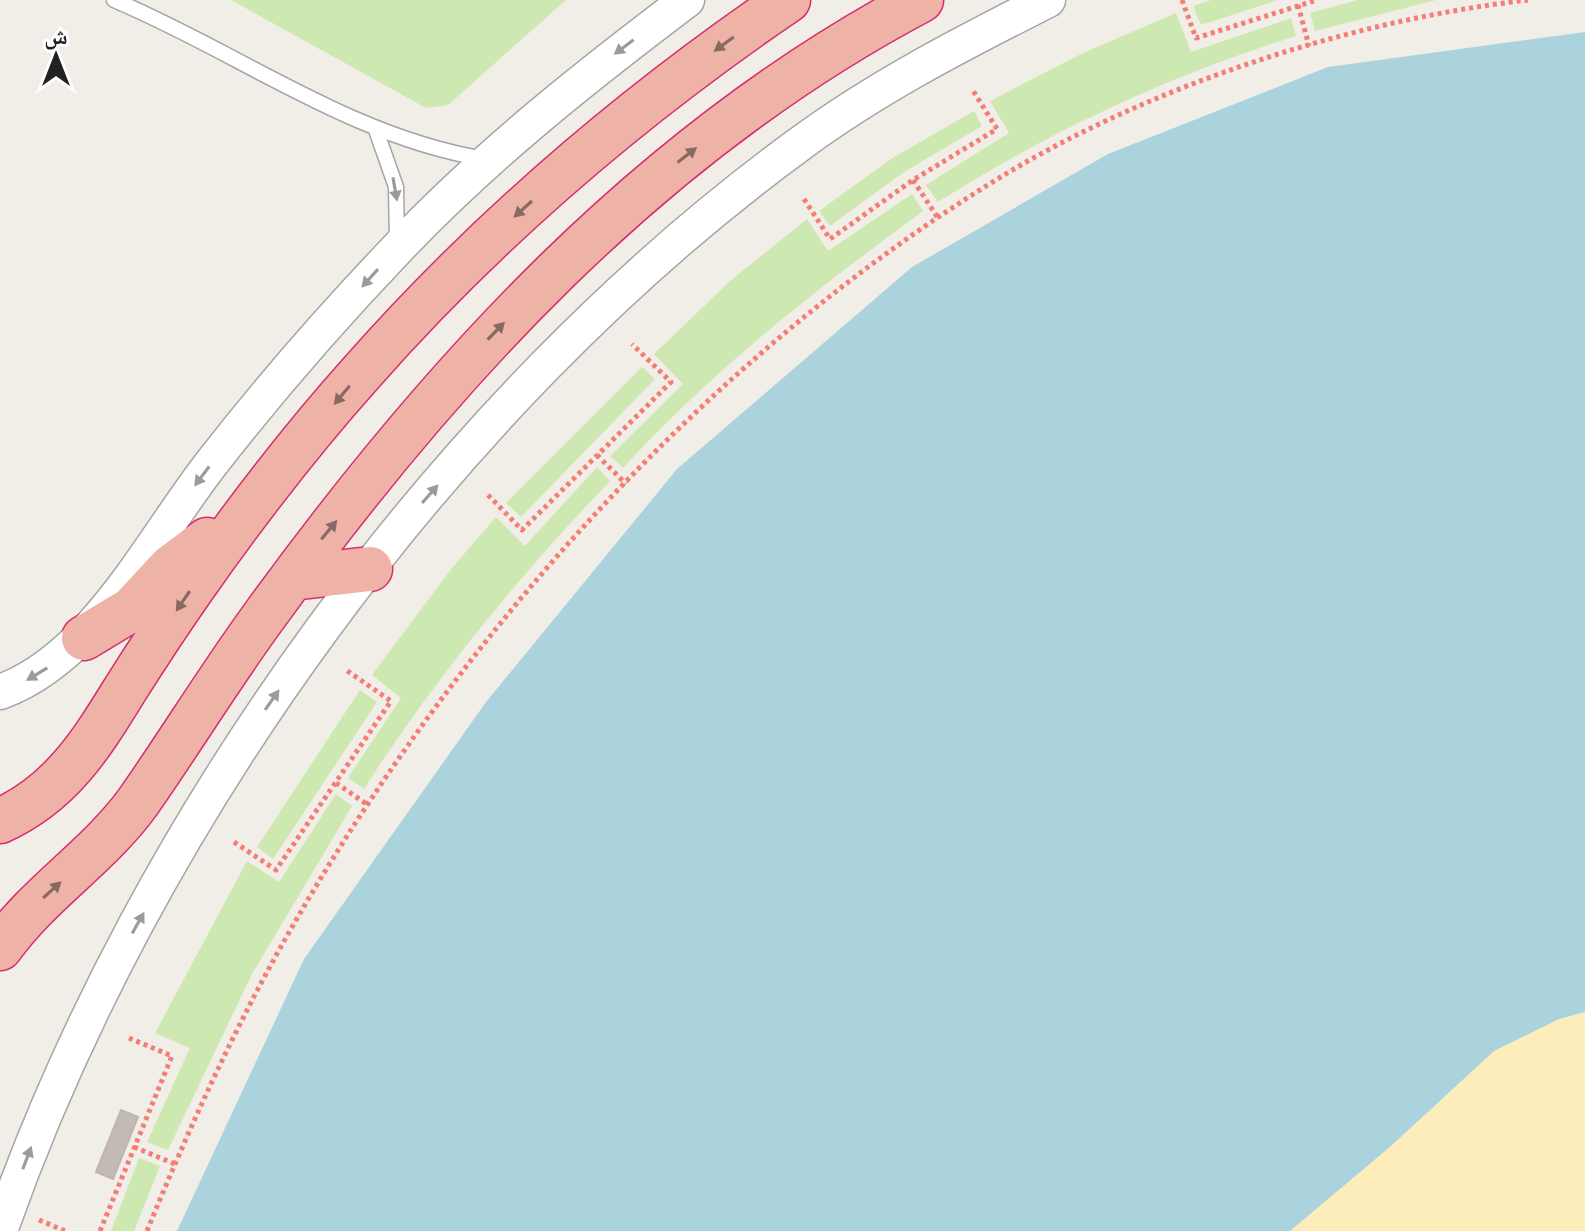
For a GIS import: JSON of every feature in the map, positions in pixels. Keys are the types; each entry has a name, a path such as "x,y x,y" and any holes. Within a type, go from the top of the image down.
{"highway":[{"path":"0,821 44,795 84,755 161,633 238,526 361,373 497,232 645,104 788,0"},
{"path":"0,948 31,910 84,862 136,805 292,578 481,346 593,234 653,183 778,87 921,0"},
{"path":"84,638 132,609 186,554 238,526"},
{"path":"292,578 370,569"}],"street":[{"path":"0,692 39,674 84,638 214,460 396,250 489,159 687,0"},
{"path":"0,1231 53,1091 167,872 229,763 273,697 428,496 520,393 699,223 799,144 862,101 927,62 1048,0"}],"lane":[{"path":"114,0 186,32 376,130 431,148 489,159"},
{"path":"376,130 396,187 396,250"}],"path":[{"path":"1182,0 1196,38 1317,0"},
{"path":"147,1231 252,1001 298,917 368,805 450,688 518,602 626,484 717,394 789,330 938,218 1007,174 1117,118 1217,77 1309,46 1440,14 1528,0"},
{"path":"1298,5 1309,46"},
{"path":"804,199 830,239 913,180 997,129 972,89"},
{"path":"913,180 938,218"},
{"path":"488,495 522,530 671,382 632,344"},
{"path":"597,455 626,484"},
{"path":"234,842 276,870 391,701 346,670"},
{"path":"336,783 368,805"},
{"path":"100,1231 172,1056 129,1038"},
{"path":"134,1147 175,1164"}],"green space":[{"path":"231,0 566,0 448,105 426,108"},
{"path":"1211,0 1278,0 1201,25 1193,6"},
{"path":"1358,0 1436,0 1315,31 1310,13"},
{"path":"1176,13 1191,52 1291,18 1296,36 1202,69 1112,107 1024,151 938,202 926,185 1009,133 990,101 1081,54"},
{"path":"974,111 982,126 904,172 830,226 819,211 894,157"},
{"path":"912,194 923,211 766,332 657,432 623,468 610,456 683,384 654,354 729,282 807,219 828,251"},
{"path":"642,367 655,379 521,517 506,503"},
{"path":"597,467 610,481 480,629 420,707 364,789 348,778 401,698 372,675 452,568 496,517 525,546"},
{"path":"360,690 377,702 273,859 257,847"},
{"path":"336,794 352,806 252,974 168,1150 147,1142 190,1048 155,1033 247,861 279,882"},
{"path":"139,1158 160,1166 134,1231 111,1231"}],"sand":[{"path":"1585,1012 1585,1231 1290,1231 1391,1146 1494,1051 1559,1019"}],"water":[{"path":"1585,32 1585,1012 1559,1019 1494,1051 1391,1146 1290,1231 177,1231 304,959 486,702 677,469 912,267 1108,154 1328,67"}],"building":[{"path":"121,1110 138,1117 113,1179 96,1172"}]}
